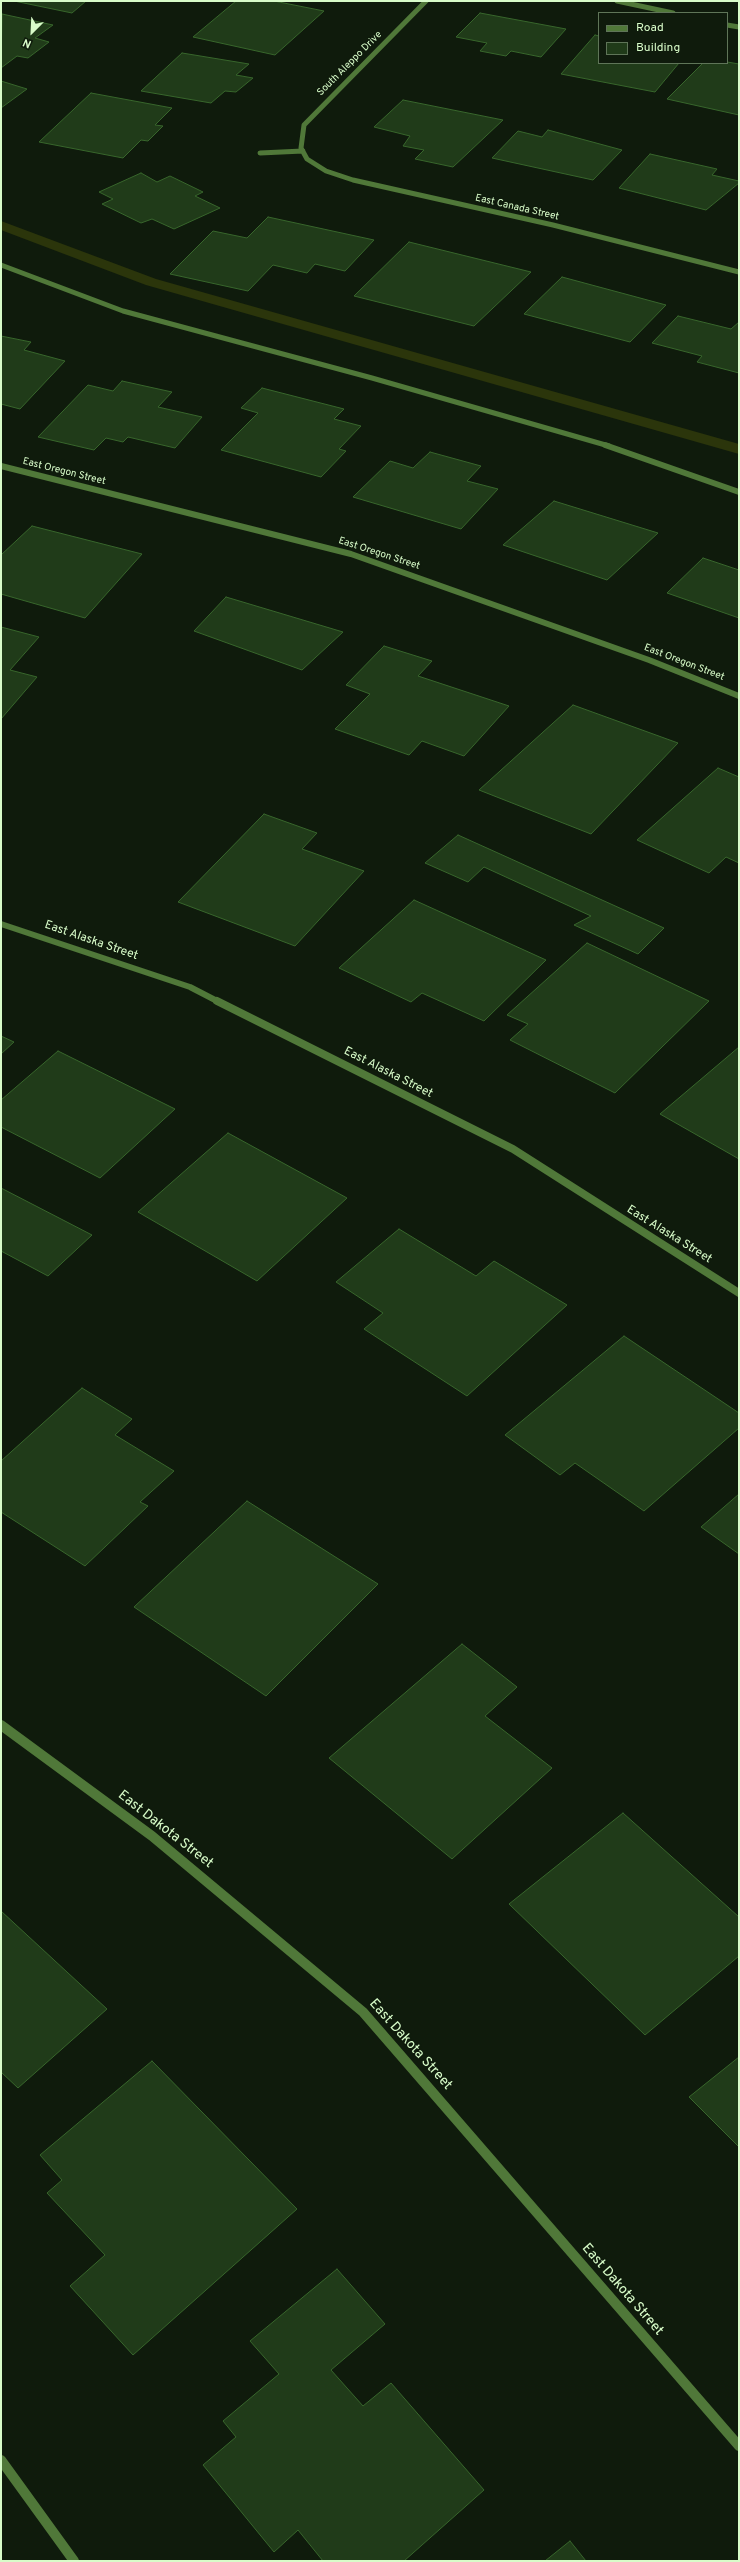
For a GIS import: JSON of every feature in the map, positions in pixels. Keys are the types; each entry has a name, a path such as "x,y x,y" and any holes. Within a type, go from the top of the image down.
{"street":[{"name":"South Aleppo Drive","path":"302,149 304,125 426,1"},
{"path":"617,1 668,12"},
{"path":"728,24 739,27"},
{"path":"260,153 302,149"},
{"name":"East Canada Street","path":"302,149 307,159 326,170 353,180 553,224 739,272"},
{"path":"1,265 123,311 372,378 627,451 739,492"},
{"name":"East Oregon Street","path":"1,466 351,554 649,660 739,696"},
{"name":"East Alaska Street","path":"1,924 190,987 204,994 513,1149 739,1293"},
{"name":"East Dakota Street","path":"1,1725 152,1836 363,2012 739,2446"},
{"path":"1,2460 74,2561"}],"building":[{"path":"14,1 86,1 72,13"},
{"path":"236,1 274,1 324,11 275,55 193,37"},
{"path":"480,13 566,29 541,57 511,51 506,56 480,51 487,43 456,37"},
{"path":"2,14 53,25 35,38 49,42 28,58 17,56 1,68"},
{"path":"595,35 598,36 598,64 678,64 655,92 561,74"},
{"path":"182,53 249,64 236,75 253,78 236,92 225,91 211,103 141,91"},
{"path":"728,62 739,64 739,115 667,99 702,64 728,64"},
{"path":"1,81 27,89 1,108"},
{"path":"91,93 172,108 155,125 163,126 148,141 141,140 123,158 39,142"},
{"path":"403,100 503,120 453,167 415,159 424,150 403,146 410,136 374,127"},
{"path":"548,130 622,150 593,180 492,158 518,131 542,137"},
{"path":"650,154 717,169 712,175 739,181 739,183 706,210 619,188"},
{"path":"141,173 157,182 170,176 203,192 195,196 220,208 174,229 152,219 141,223 102,204 113,199 99,192"},
{"path":"268,217 374,240 345,271 315,264 307,273 273,265 248,291 170,274 213,231 247,238"},
{"path":"409,242 531,272 474,326 354,296"},
{"path":"562,277 666,305 630,342 524,314"},
{"path":"678,316 731,329 739,322 739,373 697,362 702,356 652,343"},
{"path":"1,336 31,342 24,350 65,361 20,409 1,404"},
{"path":"122,381 172,392 158,407 202,417 175,448 128,437 123,442 106,438 94,450 38,437 88,385 113,391"},
{"path":"262,388 344,409 334,419 361,426 339,449 346,451 321,477 221,450 258,413 241,408"},
{"path":"430,452 481,466 467,481 498,489 461,529 353,497 390,461 413,468"},
{"path":"554,501 658,533 607,580 503,545"},
{"path":"32,526 142,554 85,618 1,594 1,555"},
{"path":"703,558 739,570 739,618 667,593"},
{"path":"226,597 343,632 302,670 194,631"},
{"path":"1,627 39,637 10,670 37,677 1,719"},
{"path":"384,646 432,661 418,676 509,706 464,756 422,741 409,755 335,729 370,694 346,685"},
{"path":"573,705 678,743 591,834 479,790"},
{"path":"718,768 739,777 739,863 726,857 709,873 637,840"},
{"path":"264,814 317,833 302,849 364,871 295,946 178,902"},
{"path":"458,835 664,928 638,954 574,925 591,916 484,867 468,882 425,863"},
{"path":"414,900 546,960 484,1021 422,993 411,1002 339,968"},
{"path":"587,943 709,1001 615,1093 510,1040 528,1024 507,1015"},
{"path":"1,1036 14,1042 1,1054"},
{"path":"739,1047 739,1159 660,1114"},
{"path":"58,1051 175,1109 100,1178 1,1127 1,1100"},
{"path":"228,1133 347,1198 257,1281 138,1212"},
{"path":"1,1188 92,1235 48,1276 1,1251"},
{"path":"399,1229 476,1276 494,1261 567,1305 467,1396 364,1329 383,1313 336,1282"},
{"path":"624,1336 739,1413 739,1428 644,1511 575,1463 560,1475 505,1435"},
{"path":"82,1388 132,1419 115,1435 174,1471 140,1502 148,1506 85,1566 1,1512 1,1461"},
{"path":"739,1494 739,1554 701,1527"},
{"path":"247,1501 378,1584 266,1696 134,1607"},
{"path":"462,1644 517,1687 485,1716 552,1768 452,1859 329,1758"},
{"path":"623,1813 739,1917 739,1956 645,2035 509,1904"},
{"path":"1,1911 107,2009 18,2088 1,2072"},
{"path":"739,2057 739,2147 689,2097"},
{"path":"152,2061 297,2209 133,2355 70,2286 105,2255 47,2193 62,2180 40,2155"},
{"path":"337,2269 385,2324 331,2370 363,2406 391,2383 484,2490 404,2561 323,2561 298,2530 274,2552 203,2465 236,2437 223,2421 279,2374 250,2341"},
{"path":"570,2541 586,2561 545,2561"}],"waterway":[{"path":"1,225 151,282 739,449"}]}
